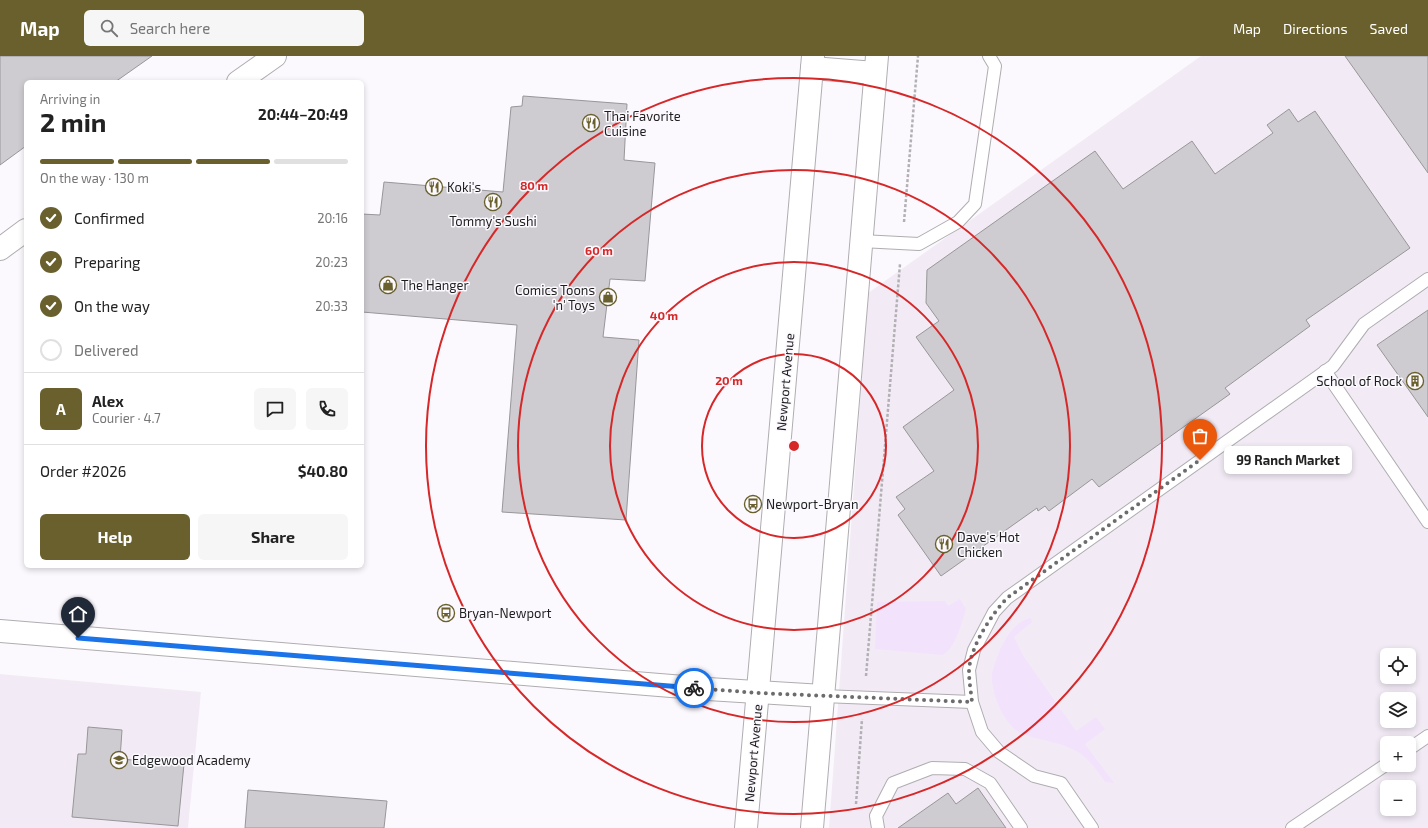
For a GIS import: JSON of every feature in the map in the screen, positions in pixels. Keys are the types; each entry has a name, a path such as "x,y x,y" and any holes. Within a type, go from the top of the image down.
{"main road":[{"path":"241,80 275,56"},
{"path":"812,828 876,65 813,62"},
{"name":"Newport Avenue","path":"746,828 813,62"},
{"path":"0,249 24,231"},
{"path":"0,631 758,693 823,696"}],"lane":[{"path":"861,241 919,244 958,222 975,204 995,66 989,56"},
{"path":"1092,828 1061,783 1034,776 999,752 982,732 972,702 969,670 974,650 994,612 1007,598 1333,366 1364,324 1428,279"},
{"path":"1325,372 1428,522"},
{"path":"823,696 972,702"},
{"path":"1416,744 1428,736"},
{"path":"878,828 876,816 893,783 932,768 965,769 990,783 1021,828"},
{"path":"1292,828 1380,769"}],"path":[{"path":"868,650 918,56"},
{"path":"856,805 861,732"}],"shaded area":[{"path":"1201,56 1428,56 1428,828 829,828 868,293"},
{"path":"960,599 966,609 951,648 942,655 875,649 877,602 945,601 948,606"},
{"path":"1031,618 1032,622 1014,637 1024,657 1076,731 1096,717 1105,729 1085,744 1114,783 1105,782 1089,761 1076,751 1063,745 1021,733 1009,723 1004,716 996,699 992,683 992,673 999,652 1011,631 1020,623"},
{"name":"Edgewood Academy","path":"0,674 201,692 188,828 0,828"}],"building":[{"path":"0,56 152,56 118,80 24,80 24,147 0,165"},
{"path":"1345,56 1428,56 1428,173"},
{"path":"523,96 627,104 624,160 655,163 645,281 610,279 603,337 639,340 626,520 502,512 517,325 364,312 364,214 380,215 384,182 503,192 511,107 522,106"},
{"path":"1289,109 1298,122 1315,111 1410,248 1306,320 1310,326 1225,388 1230,394 1099,487 1092,479 1049,511 1045,506 1038,511 1037,508 941,576 898,515 905,509 896,497 934,471 903,427 954,390 916,337 939,321 926,303 927,270 1095,151 1123,189 1192,141 1215,174 1273,133 1267,125"},
{"name":"School of Rock","path":"1428,310 1428,417 1377,345"},
{"path":"88,727 122,730 120,759 184,764 178,826 72,817 78,754 86,754"},
{"path":"978,788 1006,828 898,828 948,793 956,804"},
{"path":"248,790 387,801 384,828 245,828"}],"way so far":[{"path":"694,688 758,693 972,702 969,670 974,650 994,612 1007,598 1200,460"}],"place":[{"name":"Thai Favorite Cuisine","path":"591,123"},
{"name":"Koki's","path":"434,187"},
{"name":"Tommy's Sushi","path":"493,202"},
{"name":"The Hanger","path":"388,285"},
{"name":"Comics Toons 'n' Toys","path":"608,297"},
{"name":"School of Rock","path":"1415,381"},
{"name":"99 Ranch Market","path":"1200,460"},
{"name":"Newport-Bryan","path":"753,504"},
{"name":"Dave's Hot Chicken","path":"944,544"},
{"name":"Bryan-Newport","path":"446,613"},
{"name":"Edgewood Academy","path":"119,760"}],"route":[{"path":"78,638 694,688"}]}
